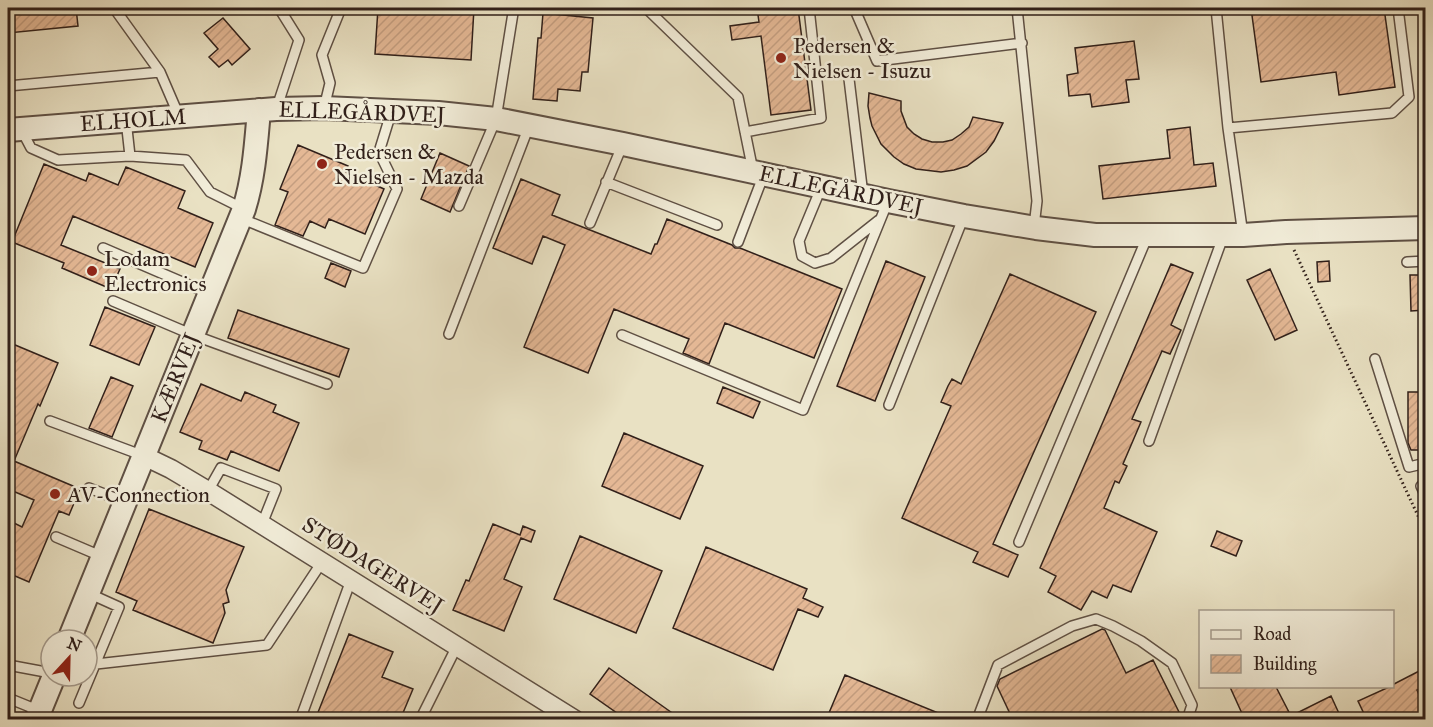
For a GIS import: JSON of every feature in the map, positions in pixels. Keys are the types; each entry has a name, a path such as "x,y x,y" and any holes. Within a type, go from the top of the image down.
{"street":[{"name":"ELLEGÅRDVEJ","path":"268,110 324,108 392,110 496,119 863,195 885,210 964,216 1095,235 1233,235 1425,228"},
{"name":"ELHOLM","path":"14,129 268,110"},
{"name":"KÆRVEJ","path":"74,628 242,214 250,191 268,110"},
{"name":"STØDAGERVEJ","path":"144,456 171,469 262,524 574,720"},
{"path":"38,715 47,688"}],"lane":[{"path":"114,8 160,72 179,116"},
{"path":"268,110 299,40 279,8"},
{"path":"324,108 330,83 322,55 341,8"},
{"path":"459,206 496,119 513,13 516,8"},
{"path":"646,8 738,97 745,132 759,172 738,242"},
{"path":"745,132 821,118 809,8"},
{"path":"1017,8 1037,201 1036,228"},
{"path":"1149,441 1233,235 1228,128 1216,8"},
{"path":"1228,128 1392,112 1409,97 1398,8"},
{"path":"855,10 877,61 1022,43"},
{"path":"8,86 160,72"},
{"path":"849,79 863,195"},
{"path":"14,129 31,148 58,160 130,156 186,160 210,192 242,214 363,268 397,189 379,152 392,110"},
{"path":"126,120 130,156"},
{"path":"449,334 529,126"},
{"path":"590,223 623,144"},
{"path":"606,182 717,225"},
{"path":"821,186 799,241 802,256 815,263 831,258 885,210"},
{"path":"622,335 803,410 885,210"},
{"path":"889,405 964,216"},
{"path":"1019,542 1149,236"},
{"path":"103,248 210,294"},
{"path":"1407,262 1425,261"},
{"path":"113,301 193,335 327,384"},
{"path":"1375,359 1409,467 1425,463"},
{"path":"50,421 144,456"},
{"path":"208,491 221,468 276,489 262,524"},
{"path":"1425,484 1421,486 1425,497"},
{"path":"89,489 125,502"},
{"path":"56,537 103,557"},
{"path":"99,664 267,645 322,562"},
{"path":"300,720 351,580"},
{"path":"88,593 119,607 99,648"},
{"path":"977,720 998,665 1072,626 1096,619 1141,641 1172,663 1192,705 1187,720"},
{"path":"420,720 458,646"},
{"path":"8,665 39,671"},
{"path":"79,703 84,688"},
{"path":"8,698 38,715"}],"path":[{"path":"1286,232 1425,533"}],"building":[{"path":"8,8 76,8 78,26 8,33"},
{"path":"378,8 474,8 471,60 375,54"},
{"path":"757,8 798,8 811,110 771,115 761,36 732,40 730,26 759,22"},
{"path":"1251,8 1384,8 1395,87 1339,95 1336,72 1261,82"},
{"path":"543,13 593,18 588,72 582,72 580,91 558,89 557,101 533,99 538,38 541,38"},
{"path":"223,18 250,49 232,65 228,60 219,67 209,57 218,49 204,33"},
{"path":"1134,41 1139,79 1126,80 1129,102 1092,107 1090,94 1069,96 1067,75 1078,73 1075,48"},
{"path":"869,93 901,101 901,111 907,127 922,139 932,142 952,140 969,127 973,117 1003,123 986,152 967,166 941,172 916,169 894,157 881,144 870,118"},
{"path":"1190,127 1194,165 1213,163 1216,186 1103,199 1099,166 1170,158 1167,130"},
{"path":"298,145 348,166 346,172 384,189 365,234 329,219 325,228 310,221 303,236 275,225 288,192 280,189"},
{"path":"440,153 469,166 450,212 421,199"},
{"path":"44,164 86,181 89,173 118,185 126,167 185,191 178,208 213,223 195,267 73,216 61,245 120,269 111,289 62,268 64,263 12,242"},
{"path":"521,179 560,195 552,215 651,254 667,219 842,289 814,358 725,323 709,364 683,353 689,339 614,309 588,373 524,347 565,245 543,236 532,264 493,248"},
{"path":"886,261 925,277 875,401 837,386"},
{"path":"1329,261 1330,281 1318,282 1317,262"},
{"path":"331,263 351,271 345,287 325,278"},
{"path":"1171,264 1193,273 1171,325 1181,330 1170,354 1162,351 1132,419 1141,422 1123,464 1127,466 1119,483 1115,481 1104,508 1157,532 1131,592 1113,585 1107,598 1092,591 1081,610 1048,592 1056,576 1040,568"},
{"path":"1270,269 1297,330 1275,340 1247,280"},
{"path":"1010,274 1096,312 993,544 1018,555 1008,577 973,562 978,552 902,518 951,406 941,402 948,386 952,379 961,384"},
{"path":"1410,275 1425,275 1425,310 1411,311"},
{"path":"105,307 155,327 139,365 90,345"},
{"path":"238,310 349,349 339,377 228,338"},
{"path":"8,342 58,363 14,461 80,489 69,515 59,511 29,582 8,573 8,520 22,527 34,500 8,489"},
{"path":"111,377 133,386 112,437 89,428"},
{"path":"201,384 241,401 245,392 276,405 273,412 299,423 279,471 231,451 227,460 199,449 202,441 180,432"},
{"path":"723,387 760,402 753,418 717,403"},
{"path":"1408,392 1425,392 1425,450 1411,450 1408,443"},
{"path":"624,433 703,466 680,519 602,486"},
{"path":"149,509 244,547 226,590 229,602 223,604 225,613 213,643 133,610 137,601 116,592"},
{"path":"493,524 520,535 523,526 535,531 531,542 521,538 504,579 522,587 504,631 453,610 466,580 469,581"},
{"path":"1217,531 1242,541 1236,556 1211,546"},
{"path":"580,536 662,571 636,633 554,599"},
{"path":"706,547 807,589 803,598 823,607 818,617 798,609 773,670 673,628"},
{"path":"1102,629 1105,630 1126,673 1153,660 1181,716 1175,720 1013,720 997,686 1000,679"},
{"path":"349,634 393,652 382,677 413,689 400,720 315,720"},
{"path":"609,668 682,720 627,720 590,694"},
{"path":"1425,668 1425,686 1417,690 1425,708 1425,720 1367,720 1358,701 1387,688 1394,688 1394,684"},
{"path":"845,675 953,719 953,720 826,720"},
{"path":"1230,688 1277,688 1291,716 1331,696 1342,720 1245,720"}],"place":[{"name":"Pedersen & Nielsen - Isuzu","path":"781,58"},
{"name":"Pedersen & Nielsen - Mazda","path":"322,164"},
{"name":"Lodam Electronics","path":"92,271"},
{"name":"AV-Connection","path":"55,494"}]}
